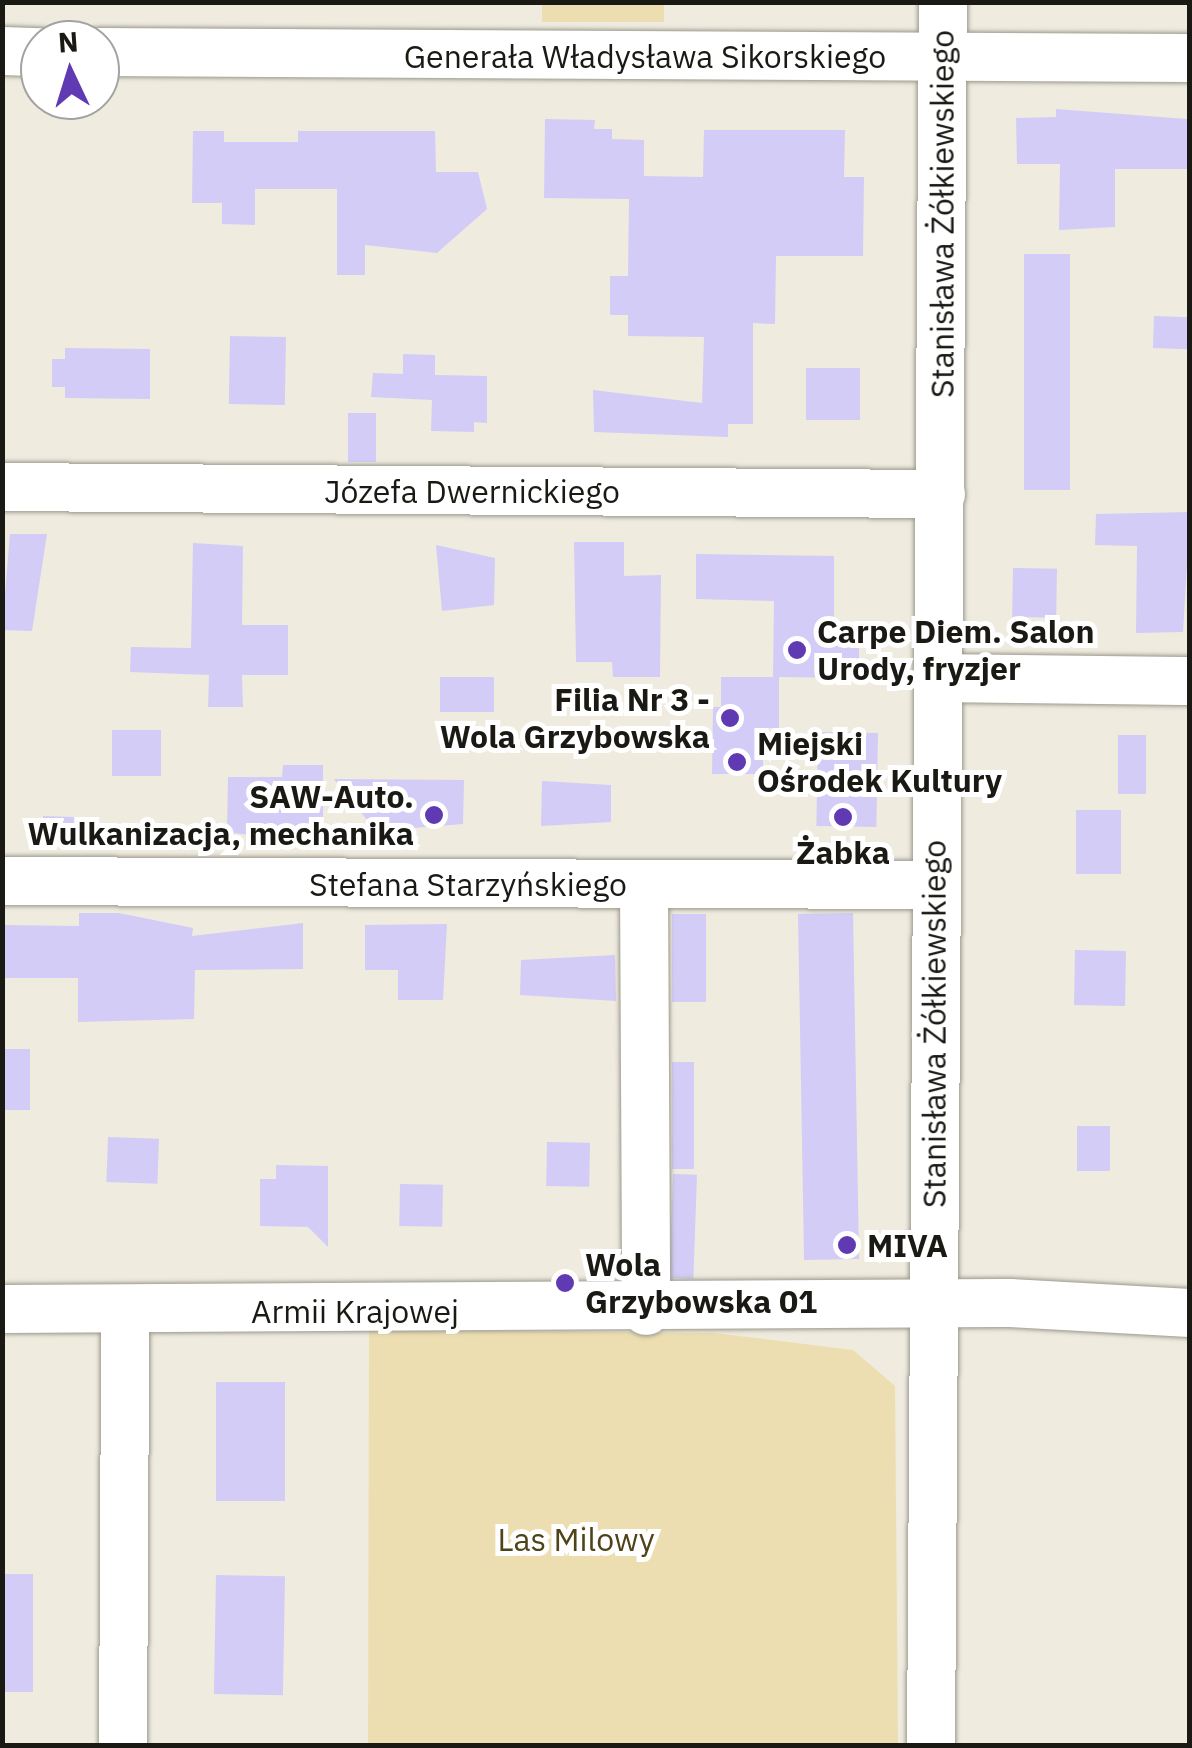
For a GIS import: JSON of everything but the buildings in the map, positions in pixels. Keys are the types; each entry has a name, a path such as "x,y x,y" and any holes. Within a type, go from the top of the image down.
{"street":[{"name":"Stanisława Żółkiewskiego","path":"931,1746 943,2"},
{"name":"Generała Władysława Sikorskiego","path":"120,52 1190,58"},
{"name":"Józefa Dwernickiego","path":"2,487 941,494"},
{"path":"938,678 1190,681"},
{"name":"Stefana Starzyńskiego","path":"2,881 934,885"},
{"path":"644,885 646,1311"},
{"name":"Armii Krajowej","path":"2,1308 646,1311 1190,1321"},
{"path":"124,1746 125,1310"},
{"name":"Armii Krajowej","path":"933,1318 1190,1313"}],"green space":[{"path":"542,3 664,3 664,22 542,22"},
{"name":"Las Milowy","path":"369,1330 714,1333 853,1350 895,1386 898,1745 368,1746"}],"place":[{"name":"Carpe Diem. Salon Urody, fryzjer","path":"797,650"},
{"name":"Filia Nr 3 - Wola Grzybowska","path":"730,718"},
{"name":"Miejski Ośrodek Kultury","path":"737,762"},
{"name":"SAW-Auto. Wulkanizacja, mechanika","path":"434,815"},
{"name":"Żabka","path":"843,817"},
{"name":"MIVA","path":"847,1245"},
{"name":"Wola Grzybowska 01","path":"565,1283"}]}
